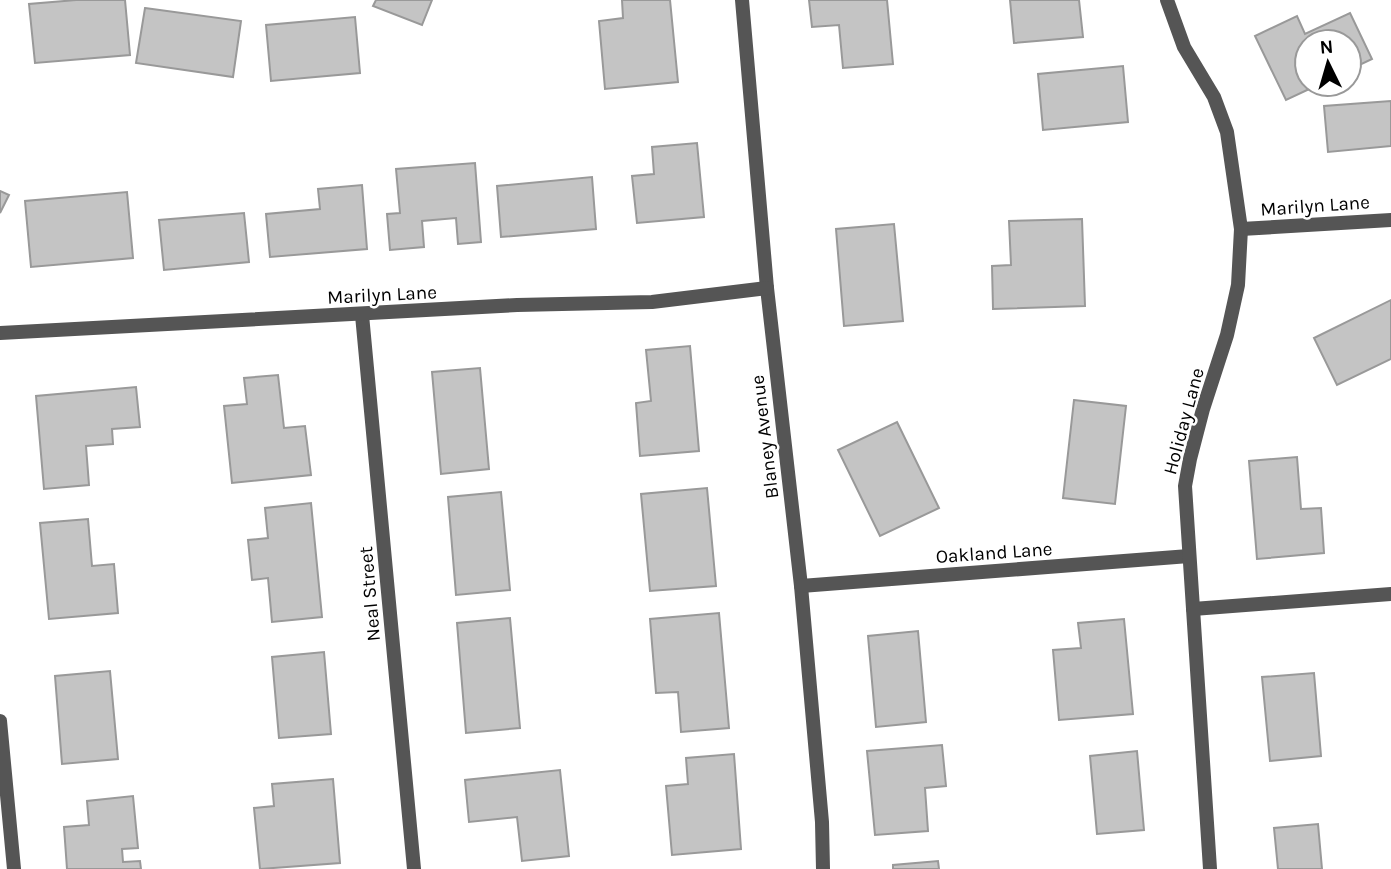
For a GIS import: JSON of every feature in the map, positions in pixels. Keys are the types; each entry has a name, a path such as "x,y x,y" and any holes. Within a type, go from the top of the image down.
{"street":[{"name":"Blaney Avenue","path":"743,0 766,288 801,586 823,869"},
{"name":"Holiday Lane","path":"1167,0 1184,47 1214,97 1227,132 1241,229 1238,285 1227,335 1203,410 1185,486 1210,869"},
{"name":"Marilyn Lane","path":"1241,229 1391,220"},
{"name":"Marilyn Lane","path":"0,333 517,306 652,302 766,288"},
{"name":"Neal Street","path":"362,315 414,869"},
{"name":"Oakland Lane","path":"801,586 1189,556"},
{"path":"1193,609 1391,594"},
{"path":"0,721 14,869"}],"building":[{"path":"125,0 130,55 35,63 29,4"},
{"path":"376,0 432,0 422,25 373,6"},
{"path":"622,0 670,0 678,82 605,89 599,21 623,18"},
{"path":"809,0 887,0 893,64 843,68 839,25 812,27"},
{"path":"1010,0 1079,0 1083,37 1014,43"},
{"path":"145,8 241,21 233,77 136,63"},
{"path":"1350,13 1357,28 1318,28"},
{"path":"1297,16 1302,28 1293,28 1293,97 1286,100 1255,36"},
{"path":"355,17 360,73 271,81 266,25"},
{"path":"1363,40 1372,59 1363,63"},
{"path":"1123,66 1128,122 1043,130 1038,74"},
{"path":"1391,101 1391,146 1328,152 1324,106"},
{"path":"697,143 704,217 637,223 632,176 654,174 652,147"},
{"path":"475,163 481,242 458,244 456,218 422,221 424,247 390,250 387,214 400,213 396,169"},
{"path":"592,177 596,229 501,237 497,186"},
{"path":"362,185 367,249 270,257 266,214 320,209 318,189"},
{"path":"0,191 9,195 0,213"},
{"path":"127,192 133,258 31,267 25,201"},
{"path":"244,213 249,262 164,270 159,220"},
{"path":"1082,219 1085,306 993,309 992,266 1011,265 1009,221"},
{"path":"894,224 903,321 844,326 836,229"},
{"path":"1391,300 1391,359 1337,385 1314,338"},
{"path":"690,346 699,451 640,456 636,403 651,401 646,350"},
{"path":"480,368 489,469 441,474 432,372"},
{"path":"278,375 284,428 305,426 311,475 232,483 224,406 247,404 244,378"},
{"path":"136,387 140,427 112,429 113,444 86,446 89,485 44,489 36,396"},
{"path":"1074,400 1126,406 1115,504 1063,498"},
{"path":"897,422 939,508 880,536 838,450"},
{"path":"1297,457 1301,509 1321,508 1324,553 1257,559 1249,461"},
{"path":"707,488 716,586 650,591 641,494"},
{"path":"501,492 510,590 456,595 448,497"},
{"path":"311,503 322,617 272,622 268,578 252,580 248,540 268,538 265,508"},
{"path":"88,519 92,566 114,564 118,613 49,619 40,523"},
{"path":"719,613 729,728 681,732 678,692 656,693 650,619"},
{"path":"510,618 520,728 466,733 457,623"},
{"path":"1124,619 1133,714 1059,720 1053,650 1081,648 1078,623"},
{"path":"918,631 926,722 876,727 868,636"},
{"path":"324,652 331,734 279,738 272,657"},
{"path":"110,671 118,759 62,764 55,676"},
{"path":"1314,673 1321,756 1270,761 1262,677"},
{"path":"942,745 946,786 925,788 928,831 875,835 867,751"},
{"path":"1137,751 1144,830 1097,834 1090,756"},
{"path":"734,754 741,849 672,855 666,786 688,784 686,758"},
{"path":"560,770 569,856 522,861 517,817 469,822 465,780"},
{"path":"333,779 340,863 260,869 254,808 274,806 272,784"},
{"path":"133,796 138,848 122,849 123,862 140,861 141,869 67,869 64,827 89,825 87,801"},
{"path":"1318,824 1322,869 1278,869 1274,828"},
{"path":"938,861 939,869 893,869 893,865"}]}
